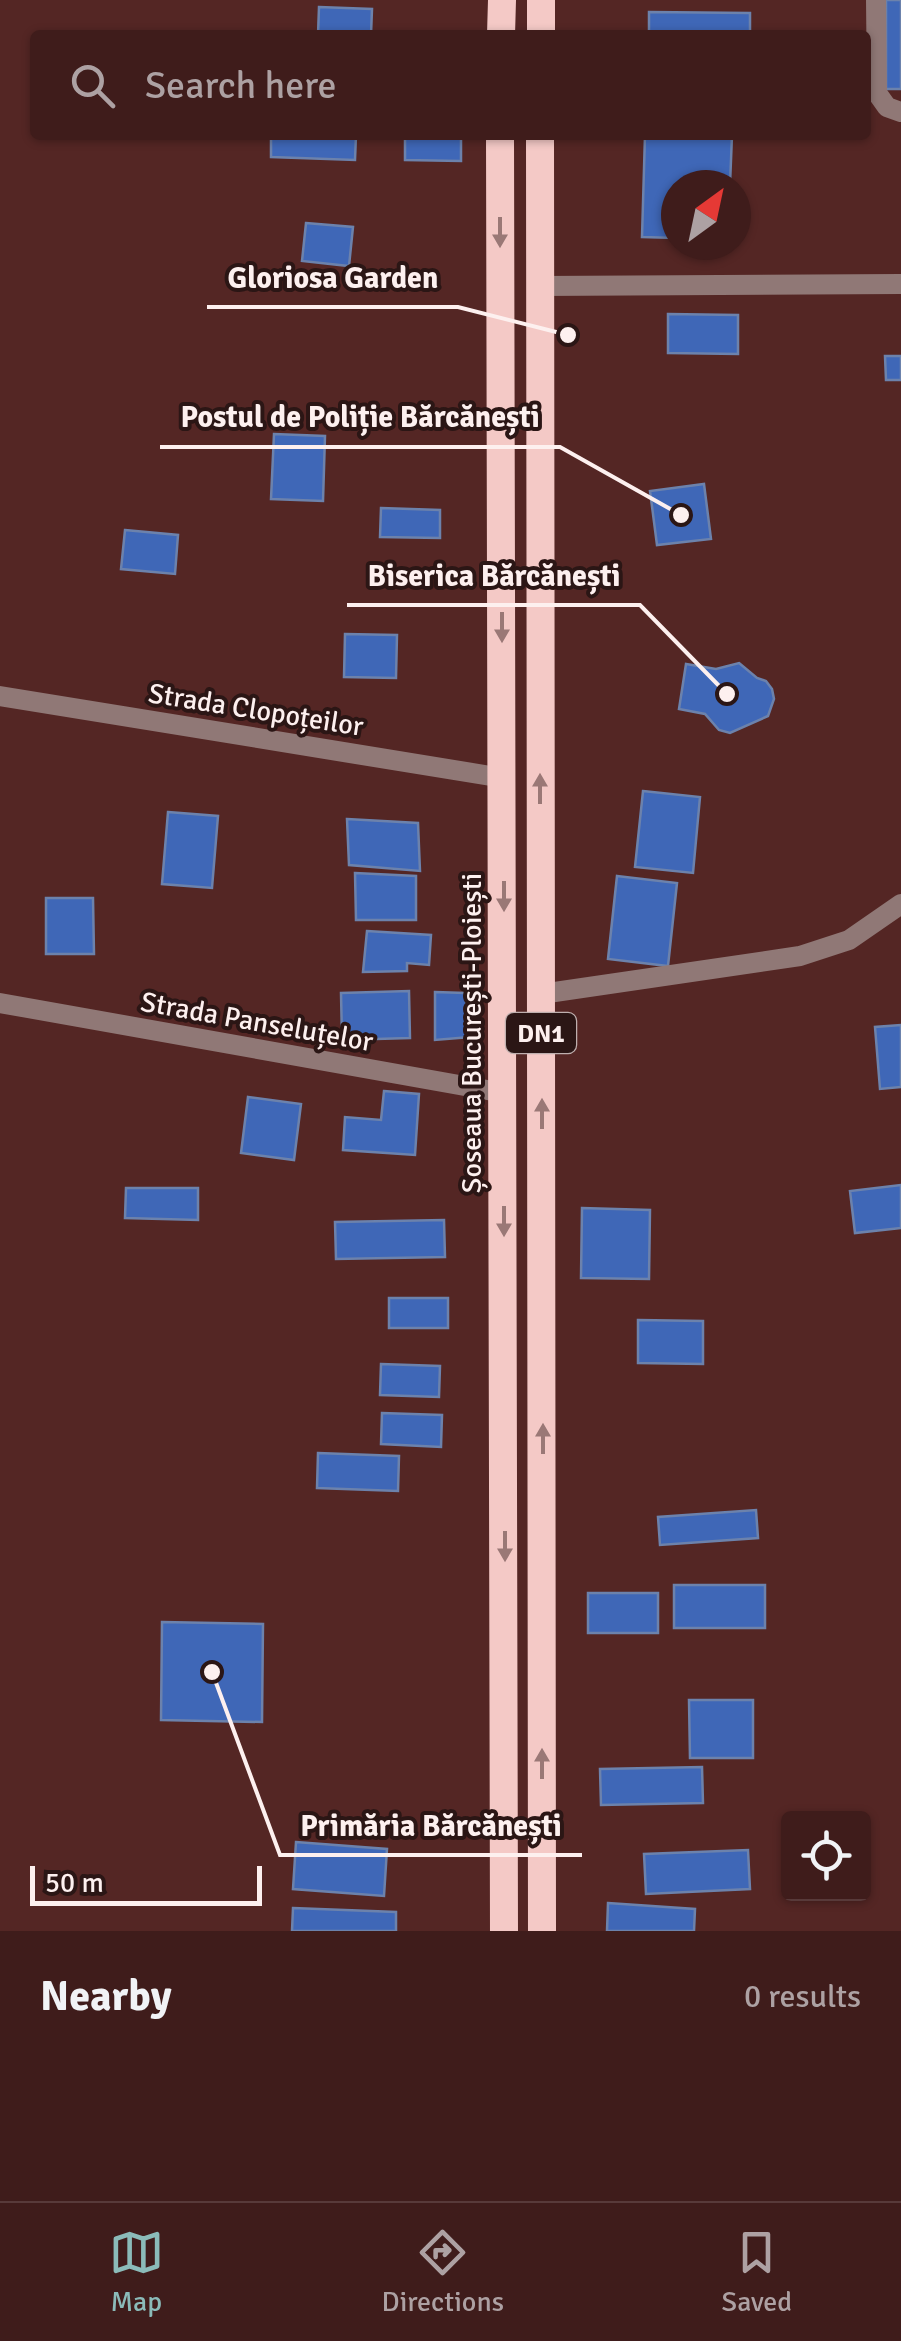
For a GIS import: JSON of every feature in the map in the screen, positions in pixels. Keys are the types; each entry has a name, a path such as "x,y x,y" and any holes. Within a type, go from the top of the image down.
{"highway":[{"path":"501,30 502,0"},
{"path":"540,0 540,30"},
{"name":"Șoseaua București-Ploiești","path":"500,140 504,1931"},
{"name":"DN1","path":"540,140 542,1931"}],"street":[{"path":"876,0 877,94 887,107 901,112"},
{"path":"540,286 901,284"},
{"name":"Strada Clopoțeilor","path":"0,696 503,778"},
{"path":"541,994 800,956 849,940 901,904"},
{"name":"Strada Panseluțelor","path":"0,1004 504,1093"}],"building":[{"path":"886,0 901,0 901,89 886,89"},
{"path":"319,7 372,9 371,30 318,30"},
{"path":"649,12 750,13 750,30 649,30"},
{"path":"271,140 356,140 355,160 271,157"},
{"path":"405,140 461,140 461,161 405,160"},
{"path":"645,140 732,140 731,170 661,170 661,238 642,237"},
{"path":"306,223 353,227 349,266 302,261"},
{"path":"668,314 738,315 738,354 668,353"},
{"path":"885,356 901,356 901,380 886,380"},
{"path":"274,434 325,436 323,501 271,499"},
{"path":"704,484 711,539 657,545 650,491"},
{"path":"381,508 440,510 440,538 380,537"},
{"path":"125,530 178,535 175,574 121,569"},
{"path":"345,634 397,635 396,678 344,677"},
{"path":"739,663 772,689 774,699 768,716 730,733 719,730 705,714 679,709 686,664 716,669"},
{"path":"643,791 700,797 693,873 635,867"},
{"path":"168,812 218,816 212,888 162,884"},
{"path":"347,819 418,823 420,871 349,865"},
{"path":"355,873 416,876 416,920 356,920"},
{"path":"617,876 677,883 668,966 608,959"},
{"path":"46,898 93,898 94,954 46,954"},
{"path":"367,931 431,935 429,965 407,963 407,971 363,972"},
{"path":"409,991 410,1038 342,1040 341,993"},
{"path":"435,992 465,993 470,1037 435,1040"},
{"path":"901,1025 901,1087 880,1089 875,1027"},
{"path":"384,1091 419,1094 415,1155 343,1150 345,1117 381,1120"},
{"path":"248,1097 301,1104 294,1160 241,1153"},
{"path":"901,1185 901,1228 855,1233 850,1191"},
{"path":"126,1188 198,1188 198,1220 125,1218"},
{"path":"582,1208 650,1210 649,1279 581,1278"},
{"path":"444,1220 445,1257 336,1259 335,1222"},
{"path":"389,1298 448,1298 448,1328 389,1328"},
{"path":"638,1320 703,1321 703,1364 638,1363"},
{"path":"381,1364 440,1366 439,1397 380,1395"},
{"path":"382,1413 442,1415 441,1447 381,1444"},
{"path":"318,1453 399,1456 398,1491 317,1488"},
{"path":"756,1510 758,1538 660,1545 658,1517"},
{"path":"674,1585 765,1585 765,1628 674,1628"},
{"path":"588,1593 658,1593 658,1633 588,1633"},
{"path":"162,1622 263,1624 262,1722 161,1720"},
{"path":"689,1700 753,1700 753,1758 690,1758"},
{"path":"702,1767 703,1803 601,1805 600,1769"},
{"path":"296,1842 387,1849 384,1896 293,1889"},
{"path":"748,1850 750,1889 646,1894 644,1854"},
{"path":"608,1903 695,1909 694,1931 607,1931"},
{"path":"293,1908 396,1912 396,1931 292,1931"}],"place":[{"name":"Gloriosa Garden","path":"568,335"},
{"name":"Postul de Poliție Bărcănești","path":"681,515"},
{"name":"Biserica Bărcănești","path":"727,694"},
{"name":"Primăria Bărcănești","path":"212,1672"}]}
